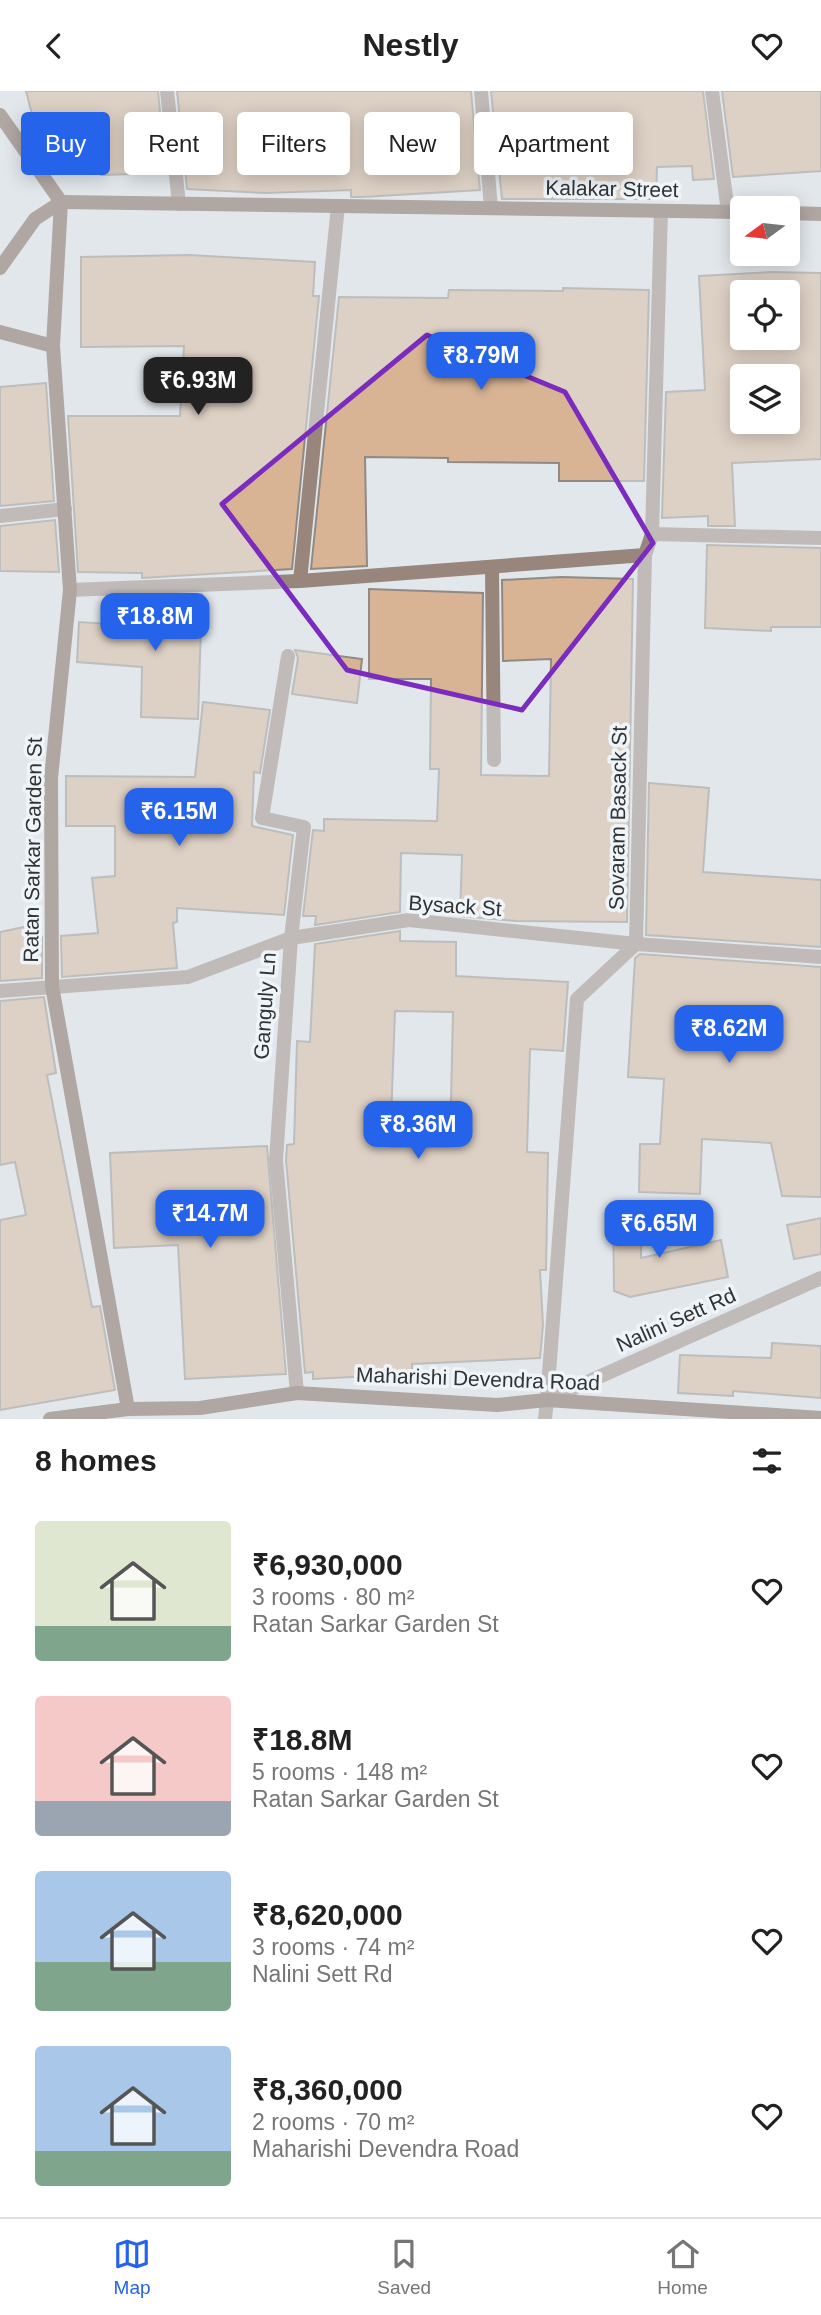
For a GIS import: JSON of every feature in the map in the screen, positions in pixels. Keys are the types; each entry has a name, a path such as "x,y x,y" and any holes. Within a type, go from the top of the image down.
{"street":[{"path":"167,91 179,204"},
{"path":"481,91 491,208"},
{"path":"712,91 732,196"},
{"path":"0,115 61,202 35,219 0,268"},
{"name":"Kalakar Street","path":"61,202 730,212"},
{"name":"Ratan Sarkar Garden St","path":"61,202 53,347 70,590 51,778 52,986 128,1409"},
{"path":"300,581 338,206"},
{"name":"Sovaram Basack St","path":"636,944 645,555 652,534 661,211"},
{"path":"800,213 821,214"},
{"path":"0,332 53,347"},
{"path":"0,516 65,509"},
{"path":"652,534 821,538"},
{"path":"70,590 300,581 492,569 645,555"},
{"path":"492,569 494,760"},
{"name":"Ganguly Ln","path":"288,656 262,818 304,827 291,939 276,1160 298,1394"},
{"name":"Bysack St","path":"0,991 188,977 291,939 409,920 636,944 821,957"},
{"path":"545,1419 577,999 636,944"},
{"name":"Nalini Sett Rd","path":"547,1400 821,1279"},
{"name":"Maharishi Devendra Road","path":"50,1419 128,1409 200,1408 298,1394 497,1405 547,1400 821,1418"}],"highlighted area":[{"path":"427,335 565,392 653,543 522,710 347,670 222,504"}],"building":[{"path":"26,91 158,91 160,112 124,112 124,174 110,175 110,112 31,112"},
{"path":"177,91 471,91 474,175 479,175 480,190 351,197 351,190 266,193 187,189 186,175 223,175 223,112 179,112"},
{"path":"491,91 703,91 714,179 693,180 692,166 657,167 656,199 502,199 500,175 633,175 633,112 493,112"},
{"path":"722,91 821,91 821,171 733,177"},
{"path":"189,255 315,262 313,296 319,296 292,569 142,578 142,573 78,572 68,416 180,416 184,346 81,347 81,257"},
{"path":"772,272 821,273 821,459 732,463 735,526 708,526 708,516 662,518 666,392 705,390 699,276"},
{"path":"563,288 649,290 644,481 559,481 559,463 448,462 448,458 365,457 367,566 311,569 339,297 448,298 449,290 563,291"},
{"path":"46,383 54,501 0,506 0,387"},
{"path":"55,520 59,572 0,571 0,526"},
{"path":"707,545 821,548 821,627 771,627 771,631 705,628"},
{"path":"561,577 633,579 627,922 516,921 460,916 462,855 401,853 400,912 315,925 316,916 303,916 313,830 324,831 324,819 437,821 439,769 430,769 431,679 369,679 369,589 483,593 481,775 549,776 551,659 503,661 502,580"},
{"path":"202,594 198,719 141,717 142,667 77,662 79,622 140,626 141,597"},
{"path":"295,650 362,659 357,703 292,694 298,658"},
{"path":"203,702 270,710 260,773 254,772 252,826 293,835 284,915 177,908 177,922 173,923 177,968 62,977 61,936 98,933 92,878 115,876 115,826 66,826 66,776 195,777"},
{"path":"649,783 709,788 703,872 821,880 821,947 646,935"},
{"path":"24,927 26,939 42,937 42,978 0,981 0,932"},
{"path":"400,931 400,941 456,942 456,976 568,982 563,1051 530,1049 527,1152 548,1153 546,1270 540,1270 543,1325 540,1358 412,1364 412,1374 313,1379 313,1372 305,1373 286,1160 287,1145 294,1144 297,1041 310,1042 315,944","holes":["395,1011 453,1012 450,1147 390,1147"]},
{"path":"640,954 821,967 821,1197 782,1196 771,1143 702,1139 700,1194 639,1192 640,1144 660,1144 664,1079 628,1077 635,958"},
{"path":"44,997 56,1073 47,1075 92,1307 100,1306 115,1390 0,1410 0,1220 26,1215 15,1162 0,1165 0,1001"},
{"path":"267,1146 286,1374 185,1379 178,1245 114,1248 110,1153"},
{"path":"613,1206 642,1207 641,1258 721,1240 728,1277 630,1297 614,1291"},
{"path":"821,1218 821,1254 794,1259 787,1225"},
{"path":"772,1343 821,1346 821,1398 733,1391 733,1396 678,1393 680,1355 771,1358"}]}
